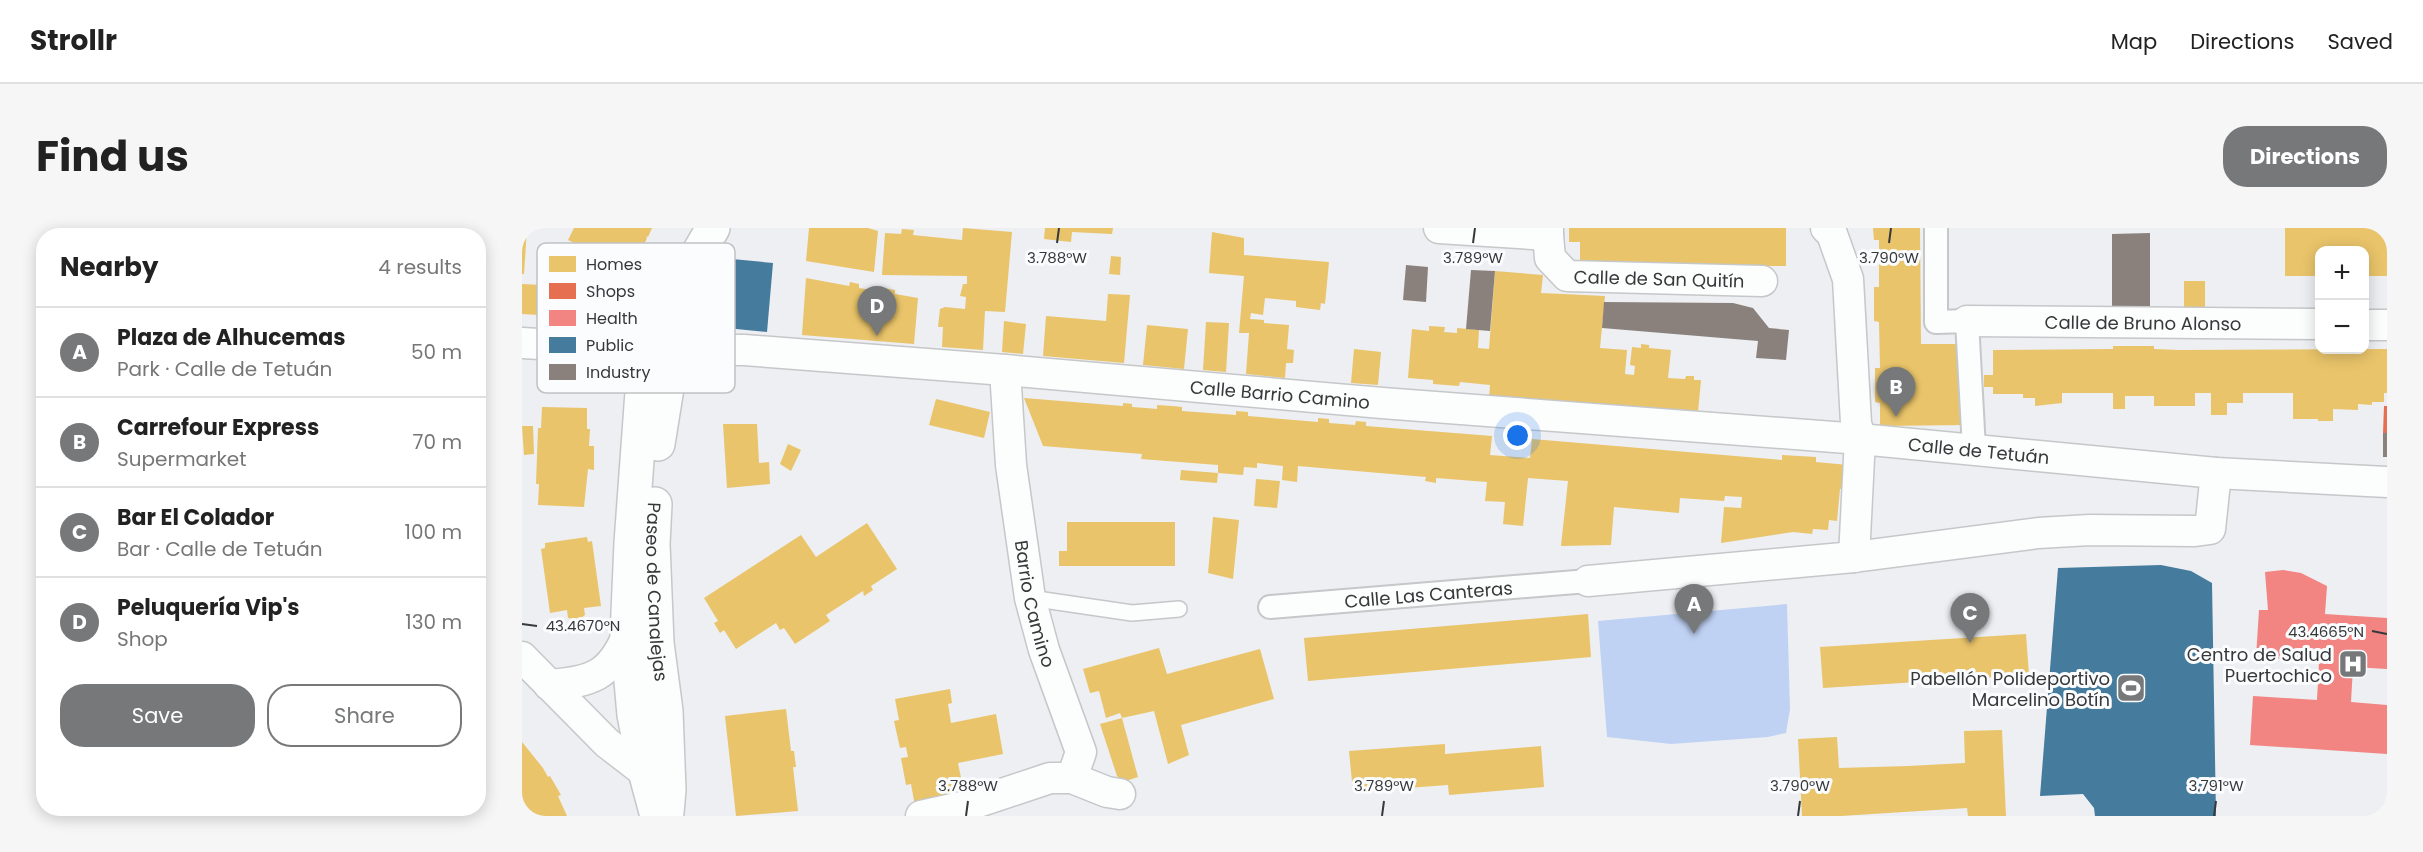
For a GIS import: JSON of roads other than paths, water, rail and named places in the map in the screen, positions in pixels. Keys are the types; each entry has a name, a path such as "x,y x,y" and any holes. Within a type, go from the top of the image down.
{"street":[{"name":"Paseo de Canalejas","path":"704,243 713,228"},
{"name":"Calle de San Quitín","path":"1438,228 1548,232 1550,258 1567,276 1762,281"},
{"path":"1826,228 1832,234 1848,279 1856,423 1860,439 1854,557"},
{"name":"Calle de Bruno Alonso","path":"1936,228 1936,322 2315,324"},
{"path":"1967,321 1974,450"},
{"path":"2369,325 2387,325"},
{"name":"Calle Barrio Camino","path":"522,343 537,344"},
{"name":"Calle Barrio Camino","path":"735,350 1005,370 1382,403 1860,439"},
{"name":"Barrio Camino","path":"1005,370 1011,465 1030,598 1044,650 1081,752 1072,778"},
{"name":"Paseo de Canalejas","path":"643,393 631,543 627,636 634,715 660,799"},
{"name":"Paseo de Canalejas","path":"660,799 666,711 657,643 654,566 657,457 666,393"},
{"name":"Calle de Tetuán","path":"1860,439 2216,473 2387,482"},
{"path":"1588,581 1854,557 2038,533 2210,529 2216,473"},
{"name":"Calle Las Canteras","path":"1270,607 1588,581"},
{"name":"Paseo de Canalejas","path":"549,685 573,683 601,673 618,657 627,636"},
{"path":"522,657 660,799"},
{"path":"921,816 966,806 1050,778 1072,778 1107,792 1120,794"}],"lane":[{"path":"1030,598 1132,613 1179,609"}],"place":[{"name":"Peluquería Vip's","path":"877,336"},
{"name":"Carrefour Express","path":"1896,417"},
{"name":"Plaza de Alhucemas","path":"1694,634"},
{"name":"Bar El Colador","path":"1970,643"},
{"name":"Centro de Salud Puertochico","path":"2353,664"},
{"name":"Pabellón Polideportivo Marcelino Botín","path":"2131,688"}]}
